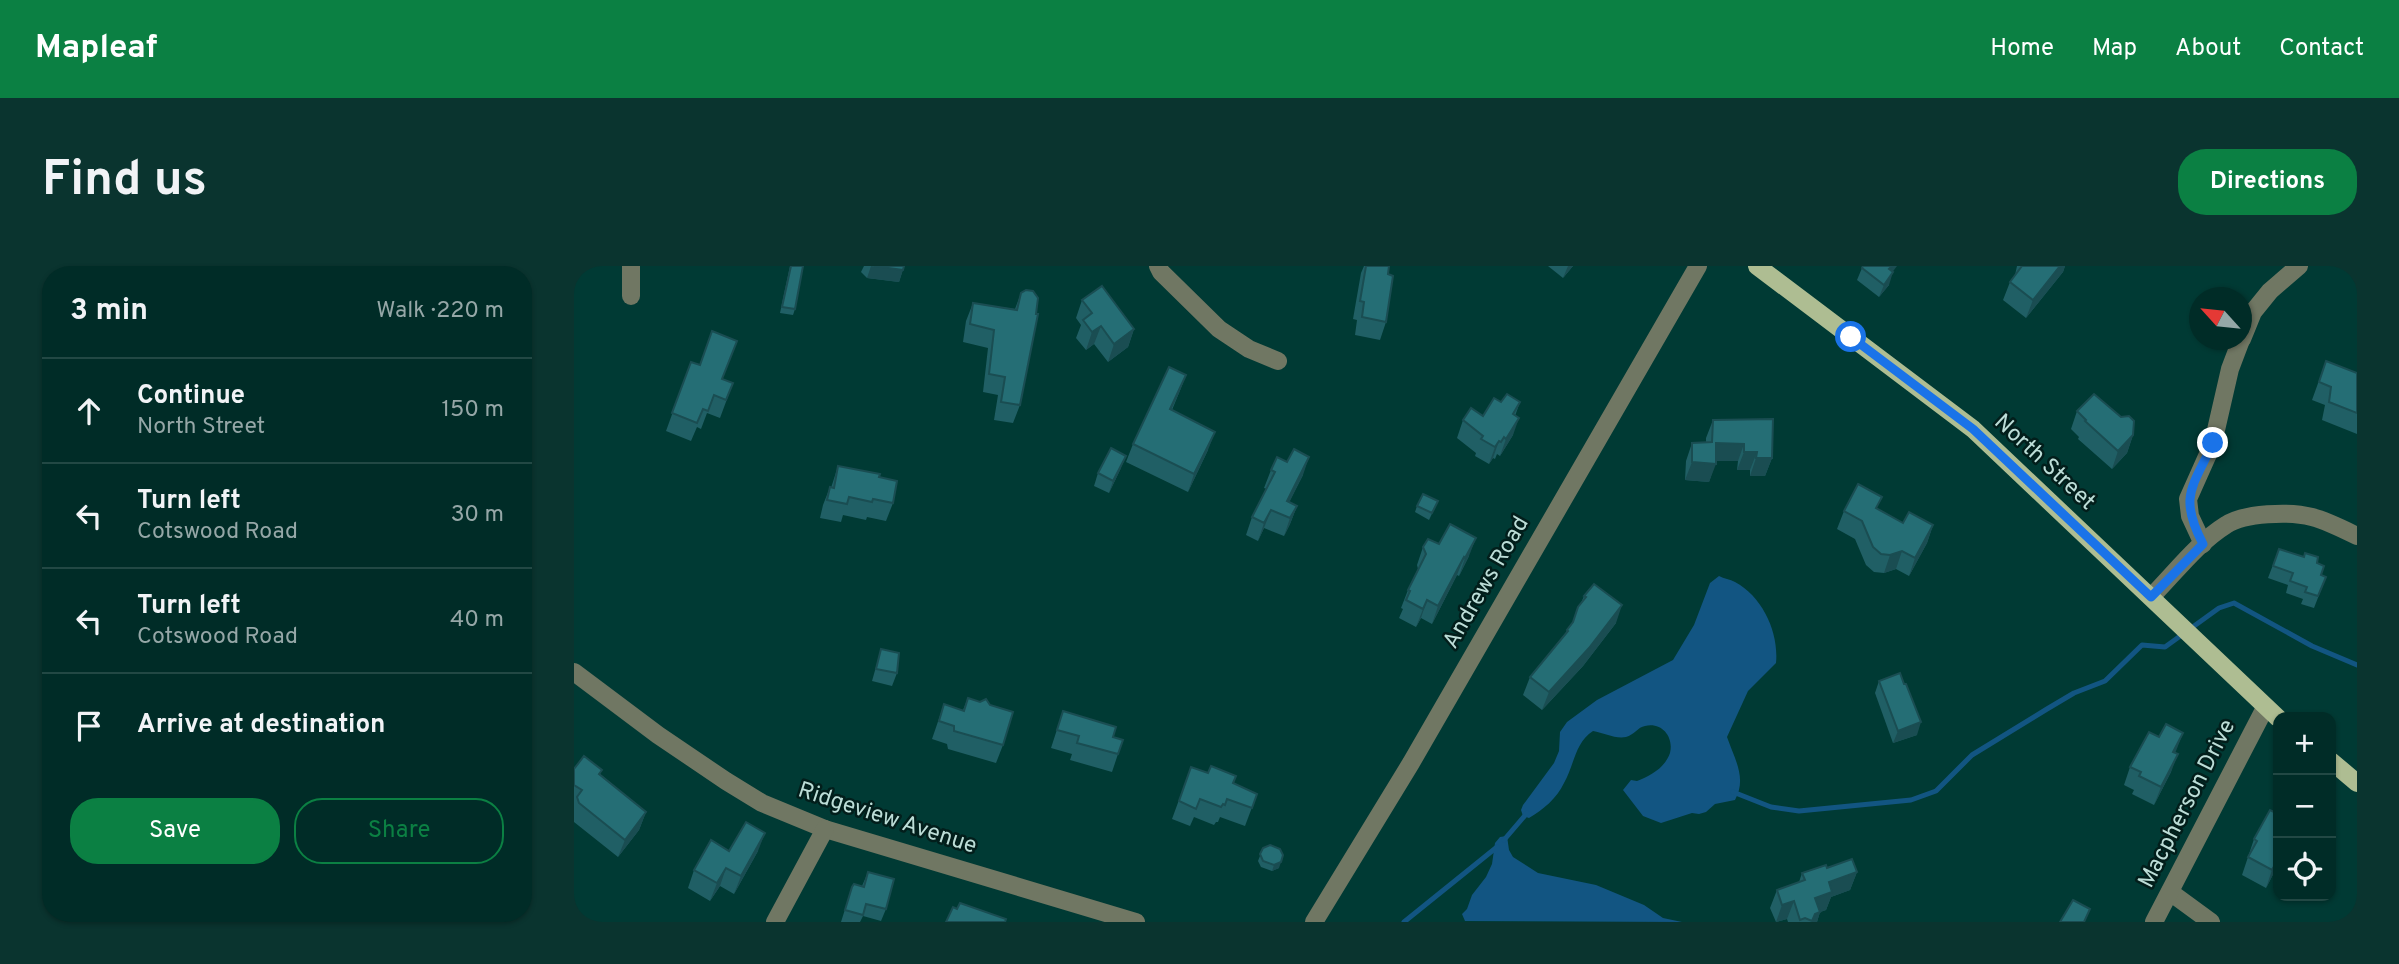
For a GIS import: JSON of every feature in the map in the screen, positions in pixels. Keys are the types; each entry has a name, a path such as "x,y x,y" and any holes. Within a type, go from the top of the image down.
{"main road":[{"name":"North Street","path":"1757,266 1973,429 2272,713"},
{"path":"2336,765 2357,783"}],"street":[{"path":"631,266 631,296"},
{"path":"1158,266 1219,329 1249,349 1278,361"},
{"name":"Andrews Road","path":"1314,922 1418,751 1698,266"},
{"path":"2252,314 2270,291 2299,266"},
{"path":"2203,544 2190,516 2188,499 2213,443 2237,350"},
{"path":"2151,597 2203,544 2234,521 2275,515 2310,516 2357,536"},
{"name":"Ridgeview Avenue","path":"574,672 726,781 762,803 825,829 1136,922"},
{"name":"Macpherson Drive","path":"2154,922 2272,713"},
{"path":"775,922 825,829"},
{"path":"2170,892 2211,922"}],"water":[{"path":"1719,576 1745,589 1761,606 1772,628 1776,652 1776,663 1748,691 1727,737 1740,776 1735,800 1715,804 1706,812 1692,813 1661,823 1643,816 1623,790 1631,780 1637,781 1656,771 1665,763 1670,753 1668,736 1657,726 1651,725 1626,737 1614,737 1593,731 1582,741 1554,799 1529,818 1523,816 1523,805 1554,763 1559,751 1560,732 1567,722 1597,700 1673,660 1694,625 1710,583"},
{"path":"1507,836 1513,857 1538,873 1596,885 1644,905 1663,918 1682,922 1465,921 1462,914 1486,877 1492,864 1495,843 1500,837"}],"building":[{"path":"791,266 803,266 795,309 782,307"},
{"path":"874,266 904,266 903,270"},
{"path":"1366,266 1389,266 1388,274 1393,276 1386,322 1362,317 1364,302 1360,301"},
{"path":"1892,266 1889,269 1893,272 1884,285 1862,268"},
{"path":"2022,266 2060,266 2033,300 2010,282"},
{"path":"1102,286 1134,329 1114,344 1101,326 1092,332 1083,320 1092,313 1082,300"},
{"path":"1026,290 1033,291 1038,298 1038,314 1020,405 1001,402 1005,377 989,374 994,330 970,324 973,303 1017,310 1021,293"},
{"path":"712,331 737,341 722,379 733,383 726,400 714,395 708,411 703,409 697,423 672,413 691,362 700,365"},
{"path":"2326,361 2357,373 2357,413 2329,402 2331,387 2319,382"},
{"path":"1169,367 1186,375 1170,409 1215,432 1194,474 1133,444"},
{"path":"1507,394 1520,402 1513,414 1519,418 1506,439 1504,437 1495,447 1481,439 1483,436 1463,420 1471,408 1483,416 1494,398 1501,402"},
{"path":"2094,394 2121,417 2129,416 2134,421 2133,435 2118,451 2077,411"},
{"path":"1773,419 1772,458 1756,458 1757,452 1744,452 1744,444 1716,443 1716,464 1692,462 1692,443 1712,442 1713,420"},
{"path":"1111,448 1126,456 1113,481 1098,473"},
{"path":"1294,449 1309,457 1287,501 1297,506 1290,518 1271,510 1264,523 1252,517 1275,472 1271,470 1277,457 1287,462"},
{"path":"838,466 880,474 879,477 897,481 893,503 849,497 847,504 827,500 830,487 834,488"},
{"path":"1858,484 1882,497 1876,508 1903,523 1909,512 1933,525 1915,558 1902,551 1890,555 1881,554 1873,547 1862,521 1844,511"},
{"path":"1423,494 1438,501 1432,513 1417,506"},
{"path":"1450,524 1476,538 1438,606 1427,600 1423,609 1406,600 1410,591 1408,590 1426,554 1423,547 1428,539 1439,544"},
{"path":"2279,549 2304,557 2305,553 2318,557 2317,563 2324,566 2321,575 2326,577 2318,596 2305,592 2307,587 2290,581 2293,573 2273,566"},
{"path":"1594,584 1622,605 1589,648 1549,692 1530,677 1568,631 1578,607 1586,597 1584,596"},
{"path":"881,649 899,653 897,673 876,669"},
{"path":"1900,673 1921,722 1898,731 1879,681"},
{"path":"968,698 980,702 986,699 990,705 1013,712 1003,745 954,731 954,726 939,721 944,704 964,711"},
{"path":"1063,711 1116,727 1113,737 1123,740 1118,754 1077,743 1079,736 1057,730"},
{"path":"2166,724 2183,733 2173,752 2178,754 2161,787 2139,776 2141,772 2130,767 2149,732 2159,737"},
{"path":"584,756 602,770 599,774 646,812 625,840 579,803 577,797 582,790 574,785 574,769"},
{"path":"1211,766 1236,776 1233,783 1257,794 1252,808 1227,799 1221,807 1200,799 1196,809 1179,801 1191,767 1208,773"},
{"path":"2270,810 2273,812 2272,870 2248,857 2257,841 2254,839"},
{"path":"746,822 765,833 741,876 726,868 717,883 694,870 711,840 729,851"},
{"path":"1270,845 1280,849 1283,855 1281,862 1274,865 1263,861 1260,854 1263,848"},
{"path":"1852,859 1857,872 1829,882 1832,892 1815,898 1820,912 1815,914 1812,921 1805,918 1800,920 1794,901 1782,905 1777,890 1805,880 1802,873"},
{"path":"868,872 894,879 886,909 866,904 863,915 845,910 852,887 854,884 864,887"},
{"path":"2073,900 2090,909 2084,922 2060,922"},
{"path":"960,903 1006,919 1005,922 946,922 953,907 957,909"}],"waterway":[{"path":"1733,792 1771,807 1799,811 1911,800 1936,791 1972,755 2074,693 2105,681 2142,645 2165,647 2219,608 2234,603 2312,646 2357,665"},
{"path":"1504,840 1527,813"},
{"path":"1404,922 1497,847"}],"route":[{"path":"1851,337 1973,429 2151,597 2203,544 2190,516 2188,499 2213,443"}]}
